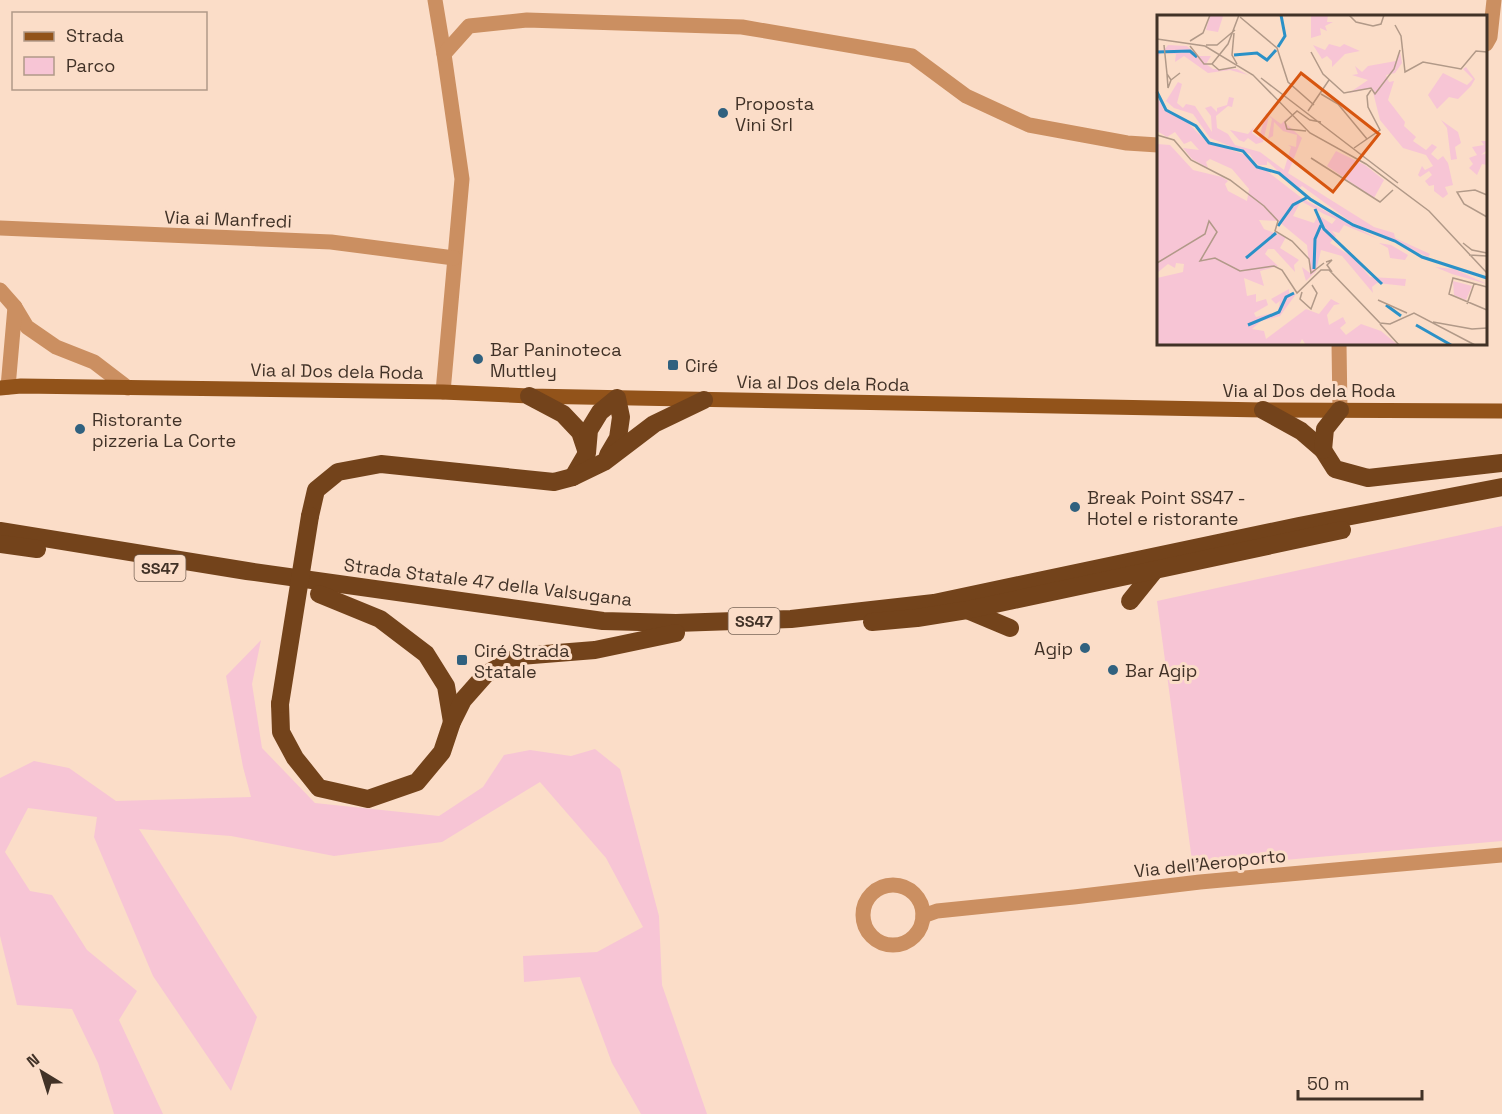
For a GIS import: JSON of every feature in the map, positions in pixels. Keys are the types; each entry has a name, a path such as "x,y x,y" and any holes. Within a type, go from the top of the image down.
{"highway":[{"path":"529,396 563,414 580,432 587,453"},
{"path":"573,477 587,453 589,430 594,421 600,411 617,398 621,417 618,438 604,462"},
{"path":"676,633 595,650 520,656 486,674 463,700 452,722 442,752 417,782 368,799 320,788 295,758 280,732 280,704 310,516 316,490 338,472 381,464 554,482 573,477 604,462 654,424 704,400"},
{"path":"1263,410 1300,431 1323,450 1335,469 1368,478 1502,463"},
{"path":"1323,450 1325,429 1340,410"},
{"name":"Strada Statale 47 della Valsugana","path":"0,531 247,571 580,618 676,623 791,619 934,603 1299,525 1502,487"},
{"name":"Strada Statale 47 della Valsugana","path":"0,544 319,594 566,624 676,633 789,630 917,618 967,610 1502,496"},
{"path":"1131,601 1155,570"},
{"path":"319,594 380,619 426,654 446,686 452,722"},
{"path":"967,610 1010,628"}],"main road":[{"name":"Via al Dos dela Roda","path":"4,387 443,392 704,400 1263,410 1502,411"}],"street":[{"path":"435,0 462,179 443,392"},
{"path":"1487,41 1490,37 1494,0"},
{"path":"444,54 470,26 527,20 742,27 912,56 966,96 1029,125 1127,143 1157,145"},
{"name":"Via ai Manfredi","path":"0,228 331,242 454,258"},
{"path":"0,290 15,307 27,327 56,347 94,362 128,388"},
{"path":"4,387 15,307"},
{"path":"1339,345 1340,410"},
{"name":"Via dell'Aeroporto","path":"923,916 937,911 1200,882 1502,855"},
{"path":"890,885 909,890 917,897 922,906 923,916 917,934 901,944 891,945 882,943 867,931 863,912 871,894 890,885"}],"green space":[{"path":"1502,526 1502,841 1193,868 1157,601"},
{"path":"261,640 252,684 262,748 315,803 439,816 483,787 504,755 530,750 571,756 595,749 620,769 659,916 662,985 707,1114 641,1114 612,1063 580,977 524,982 523,956 597,952 643,927 606,858 540,782 442,842 334,856 231,836 139,829 257,1017 231,1091 153,976 94,837 97,817 28,808 5,852 30,891 52,895 87,950 137,991 119,1020 163,1114 114,1114 98,1063 72,1009 17,1005 0,936 0,778 34,761 69,768 116,801 251,797 226,676"}],"place":[{"name":"Proposta Vini Srl","path":"723,113"},
{"name":"Bar Paninoteca Muttley","path":"478,359"},
{"name":"Ciré","path":"673,365"},
{"name":"Ristorante pizzeria La Corte","path":"80,429"},
{"name":"Break Point SS47 - Hotel e ristorante","path":"1075,507"},
{"name":"Agip","path":"1085,648"},
{"name":"Ciré Strada Statale","path":"462,660"},
{"name":"Bar Agip","path":"1113,670"}]}
